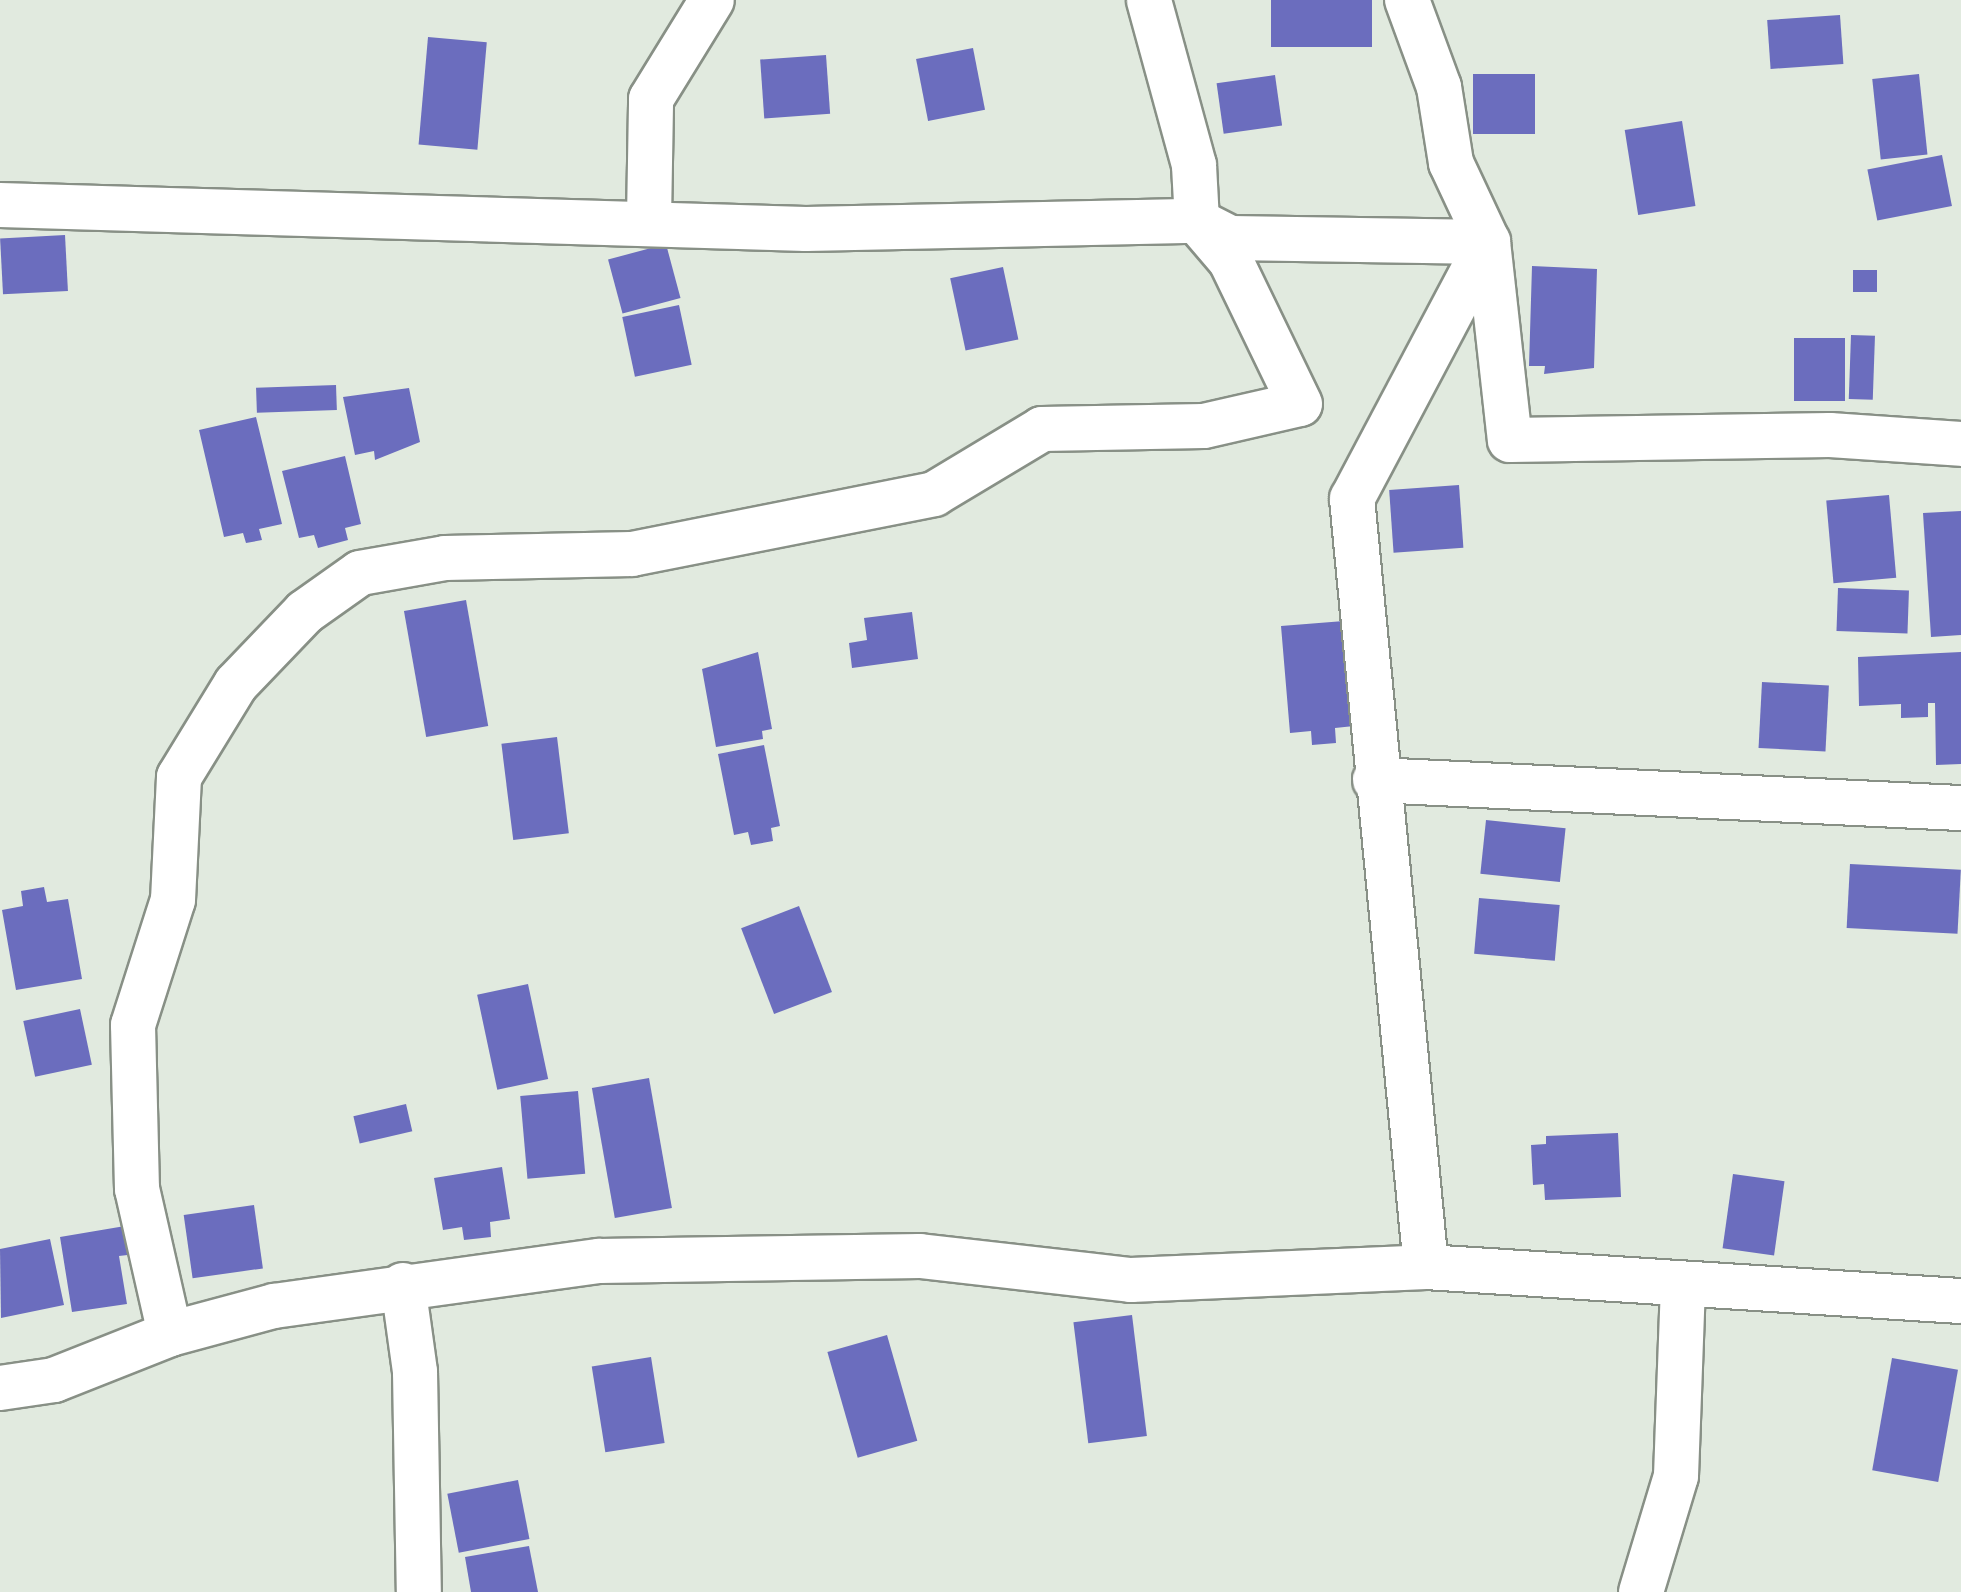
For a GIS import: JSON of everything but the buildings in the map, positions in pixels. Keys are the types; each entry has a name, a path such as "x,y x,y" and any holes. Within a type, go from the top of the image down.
{"street":[{"path":"649,219 651,99 712,0"},
{"path":"170,1334 137,1189 133,1025 173,900 179,777 236,684 305,612 360,573 445,558 632,554 934,494 1042,429 1204,426 1300,404 1231,261 1197,221 1194,165 1149,0"},
{"path":"1407,0 1413,32 1439,87 1451,163 1488,242 1510,440 1830,435 1961,444"},
{"path":"0,205 649,219 806,229 1197,221 1231,238 1488,242"},
{"path":"1426,1267 1375,780 1352,499 1488,242"},
{"path":"1375,780 1961,808"},
{"path":"0,1388 54,1380 170,1334 274,1306 403,1285 615,1261 920,1256 1147,1280 1426,1267 1683,1286 1961,1301"},
{"path":"403,1285 415,1372 419,1592"},
{"path":"1641,1592 1676,1476 1683,1286"}]}
